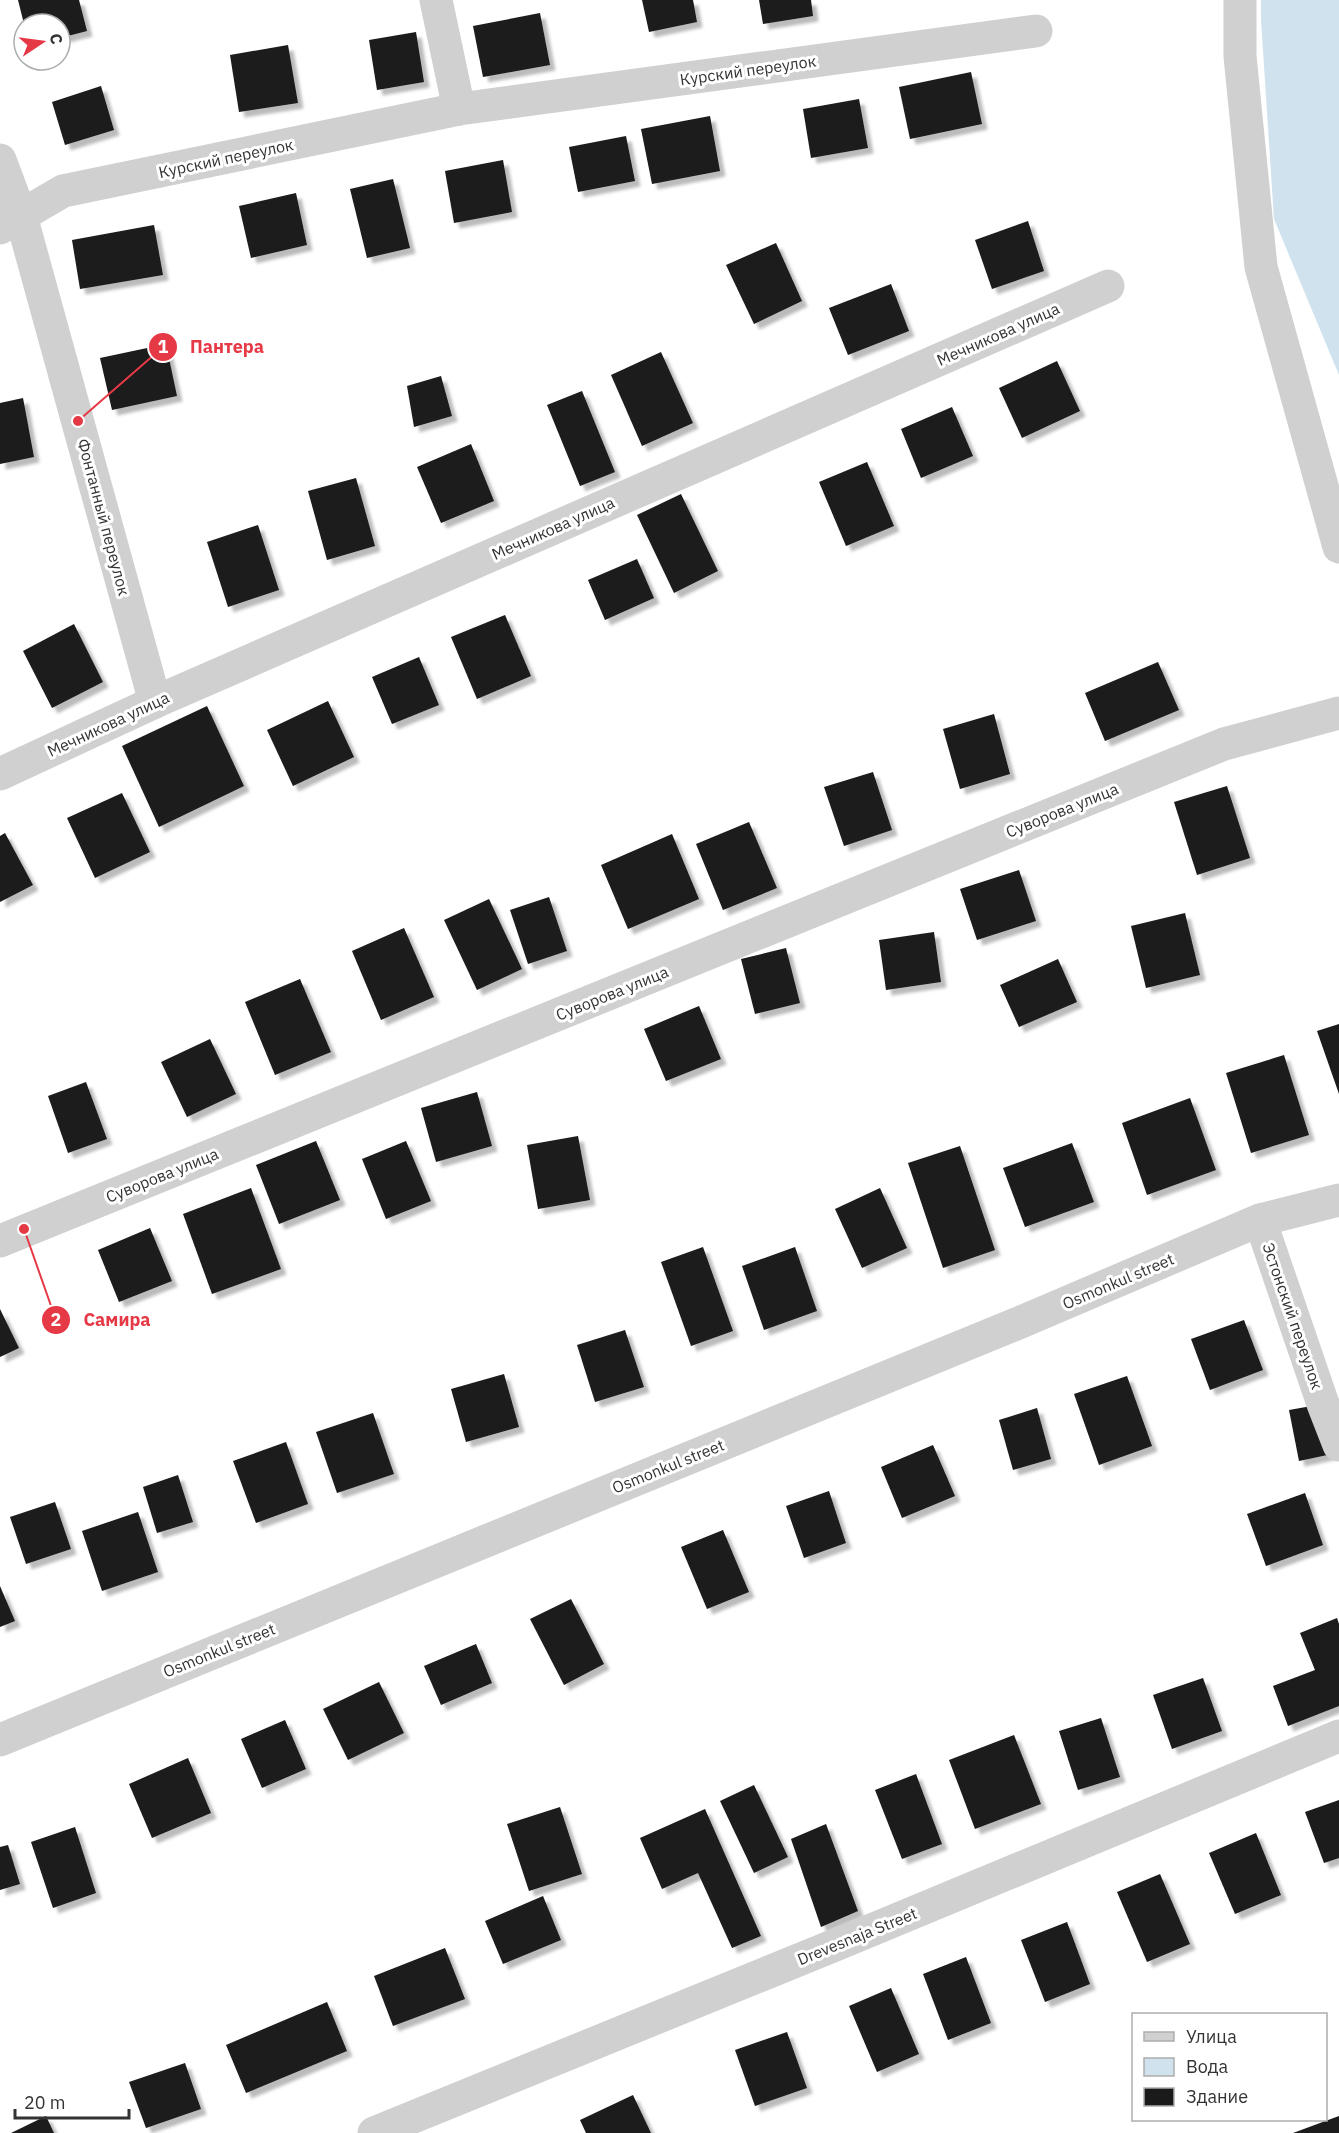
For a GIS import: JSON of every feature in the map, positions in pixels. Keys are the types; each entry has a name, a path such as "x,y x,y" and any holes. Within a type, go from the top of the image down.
{"street":[{"path":"436,0 459,109"},
{"path":"1240,0 1240,56 1261,267 1339,547"},
{"name":"Курский переулок","path":"11,222 63,191 459,109 1036,31"},
{"name":"Фонтанный переулок","path":"0,160 11,222 155,702"},
{"name":"Мечникова улица","path":"0,774 155,702 1108,286"},
{"name":"Суворова улица","path":"0,1241 1224,744 1339,713"},
{"name":"Osmonkul street","path":"0,1740 1009,1327 1260,1220 1339,1200"},
{"name":"Эстонский переулок","path":"1260,1220 1339,1445"},
{"name":"Drevesnaja Street","path":"374,2133 856,1937 1339,1736"}],"water":[{"path":"1261,0 1339,0 1339,375 1274,219"}],"building":[{"path":"18,0 79,0 87,31 72,35 72,12 21,12"},
{"path":"642,0 693,0 697,22 649,32"},
{"path":"759,0 811,0 813,16 763,24"},
{"path":"540,13 550,65 483,77 473,26"},
{"path":"416,32 424,82 377,90 369,40"},
{"path":"288,45 298,103 239,112 230,55"},
{"path":"971,72 982,124 910,139 899,87"},
{"path":"101,86 114,130 65,145 52,102"},
{"path":"859,99 868,148 811,158 803,109"},
{"path":"710,116 720,171 652,184 641,129"},
{"path":"626,136 635,181 578,192 569,147"},
{"path":"503,160 512,212 454,223 445,171"},
{"path":"393,179 410,248 367,258 350,189"},
{"path":"296,193 307,245 251,258 239,206"},
{"path":"1028,221 1044,271 992,289 975,240"},
{"path":"154,225 163,275 80,289 72,240"},
{"path":"776,243 802,301 754,324 726,265"},
{"path":"891,284 909,331 848,355 829,308"},
{"path":"166,344 177,396 112,410 100,358"},
{"path":"661,352 693,423 642,446 611,375"},
{"path":"1057,361 1080,411 1022,438 999,388"},
{"path":"441,376 452,416 414,427 407,386"},
{"path":"582,391 615,472 580,486 547,405"},
{"path":"23,398 34,457 0,464 0,403"},
{"path":"952,407 973,456 921,478 901,429"},
{"path":"471,444 494,501 441,523 417,467"},
{"path":"867,462 894,526 846,546 819,482"},
{"path":"356,478 375,546 327,560 308,491"},
{"path":"681,494 718,571 674,593 637,515"},
{"path":"258,525 279,590 228,607 207,542"},
{"path":"637,559 654,598 605,620 588,580"},
{"path":"505,615 531,676 477,699 451,637"},
{"path":"74,624 103,682 52,708 23,651"},
{"path":"419,657 439,705 392,724 372,677"},
{"path":"1158,662 1179,710 1105,741 1085,693"},
{"path":"328,701 354,757 293,786 267,730"},
{"path":"207,706 244,786 159,827 122,746"},
{"path":"994,714 1010,774 960,789 943,729"},
{"path":"873,772 892,830 844,846 824,787"},
{"path":"1227,786 1250,858 1197,875 1174,802"},
{"path":"122,793 150,852 95,878 67,818"},
{"path":"749,822 777,888 723,910 696,844"},
{"path":"5,833 33,885 0,902 0,836"},
{"path":"672,834 699,899 628,929 601,865"},
{"path":"1019,870 1036,921 977,940 960,889"},
{"path":"549,897 567,951 528,964 510,910"},
{"path":"489,899 522,969 477,990 444,920"},
{"path":"1185,913 1200,975 1146,988 1131,926"},
{"path":"404,928 434,997 381,1020 352,951"},
{"path":"934,932 941,982 886,990 879,940"},
{"path":"786,948 800,1003 755,1014 741,959"},
{"path":"1058,959 1077,1002 1019,1027 1000,985"},
{"path":"300,979 331,1052 275,1075 245,1002"},
{"path":"699,1006 721,1059 666,1081 644,1029"},
{"path":"1339,1024 1339,1094 1317,1031"},
{"path":"210,1039 236,1094 187,1117 161,1062"},
{"path":"1284,1055 1309,1135 1251,1153 1226,1073"},
{"path":"86,1082 107,1139 68,1153 48,1096"},
{"path":"477,1092 492,1146 436,1162 421,1108"},
{"path":"1190,1098 1216,1170 1147,1195 1122,1123"},
{"path":"578,1136 590,1200 538,1209 527,1145"},
{"path":"316,1141 340,1200 279,1224 256,1165"},
{"path":"406,1141 431,1201 386,1219 362,1159"},
{"path":"1072,1143 1094,1202 1025,1227 1003,1168"},
{"path":"960,1146 995,1250 943,1268 908,1163"},
{"path":"251,1188 281,1269 212,1294 183,1214"},
{"path":"880,1188 907,1248 862,1268 835,1209"},
{"path":"150,1228 172,1281 119,1302 98,1250"},
{"path":"703,1247 733,1331 691,1346 661,1262"},
{"path":"795,1247 817,1311 764,1330 742,1266"},
{"path":"0,1309 19,1348 0,1357"},
{"path":"1244,1320 1263,1370 1210,1390 1191,1339"},
{"path":"625,1330 644,1387 595,1402 577,1345"},
{"path":"504,1374 519,1427 466,1442 451,1389"},
{"path":"1127,1376 1152,1446 1099,1465 1074,1394"},
{"path":"1323,1404 1332,1454 1299,1461 1289,1410"},
{"path":"1037,1408 1051,1459 1013,1470 999,1420"},
{"path":"373,1413 394,1474 337,1493 316,1432"},
{"path":"286,1442 308,1504 256,1523 233,1461"},
{"path":"933,1445 955,1496 902,1518 881,1467"},
{"path":"178,1475 193,1522 157,1533 143,1487"},
{"path":"829,1491 846,1543 804,1558 786,1506"},
{"path":"1305,1493 1323,1545 1266,1566 1247,1514"},
{"path":"55,1502 71,1549 26,1564 10,1517"},
{"path":"138,1512 158,1572 102,1591 82,1531"},
{"path":"723,1530 749,1592 707,1609 681,1547"},
{"path":"0,1586 15,1621 0,1627"},
{"path":"571,1599 604,1664 564,1685 530,1619"},
{"path":"1337,1618 1339,1624 1339,1706 1288,1726 1273,1686 1315,1670 1300,1633"},
{"path":"476,1644 492,1683 441,1705 424,1666"},
{"path":"1203,1678 1222,1731 1172,1749 1153,1695"},
{"path":"379,1682 404,1733 348,1760 323,1709"},
{"path":"1101,1718 1120,1777 1078,1790 1059,1731"},
{"path":"285,1720 306,1769 262,1788 241,1739"},
{"path":"1014,1735 1041,1804 975,1829 949,1760"},
{"path":"188,1758 211,1813 152,1838 129,1784"},
{"path":"916,1774 942,1844 902,1859 875,1790"},
{"path":"754,1785 788,1857 754,1873 720,1801"},
{"path":"1339,1800 1339,1858 1324,1863 1305,1812"},
{"path":"560,1807 582,1874 529,1891 507,1824"},
{"path":"705,1809 761,1936 732,1948 698,1873 662,1889 640,1838"},
{"path":"826,1824 858,1911 821,1927 791,1839"},
{"path":"75,1827 96,1893 53,1908 31,1842"},
{"path":"1256,1833 1281,1895 1235,1914 1209,1853"},
{"path":"8,1845 20,1884 0,1890 0,1847"},
{"path":"1160,1874 1190,1944 1147,1962 1117,1892"},
{"path":"543,1896 561,1940 503,1964 485,1921"},
{"path":"1067,1922 1090,1984 1045,2002 1021,1940"},
{"path":"445,1948 465,1999 393,2026 374,1976"},
{"path":"966,1957 991,2023 948,2040 923,1974"},
{"path":"891,1988 919,2054 877,2072 849,2006"},
{"path":"327,2002 347,2051 246,2093 226,2045"},
{"path":"787,2032 807,2088 755,2106 735,2050"},
{"path":"185,2063 201,2109 146,2128 129,2082"},
{"path":"633,2095 651,2133 586,2133 580,2120"},
{"path":"46,2116 54,2133 11,2133"},
{"path":"1339,2116 1339,2133 1293,2133 1327,2121"}],"place":[{"name":"Пантера","path":"78,421"},
{"name":"Самира","path":"24,1229"}]}
